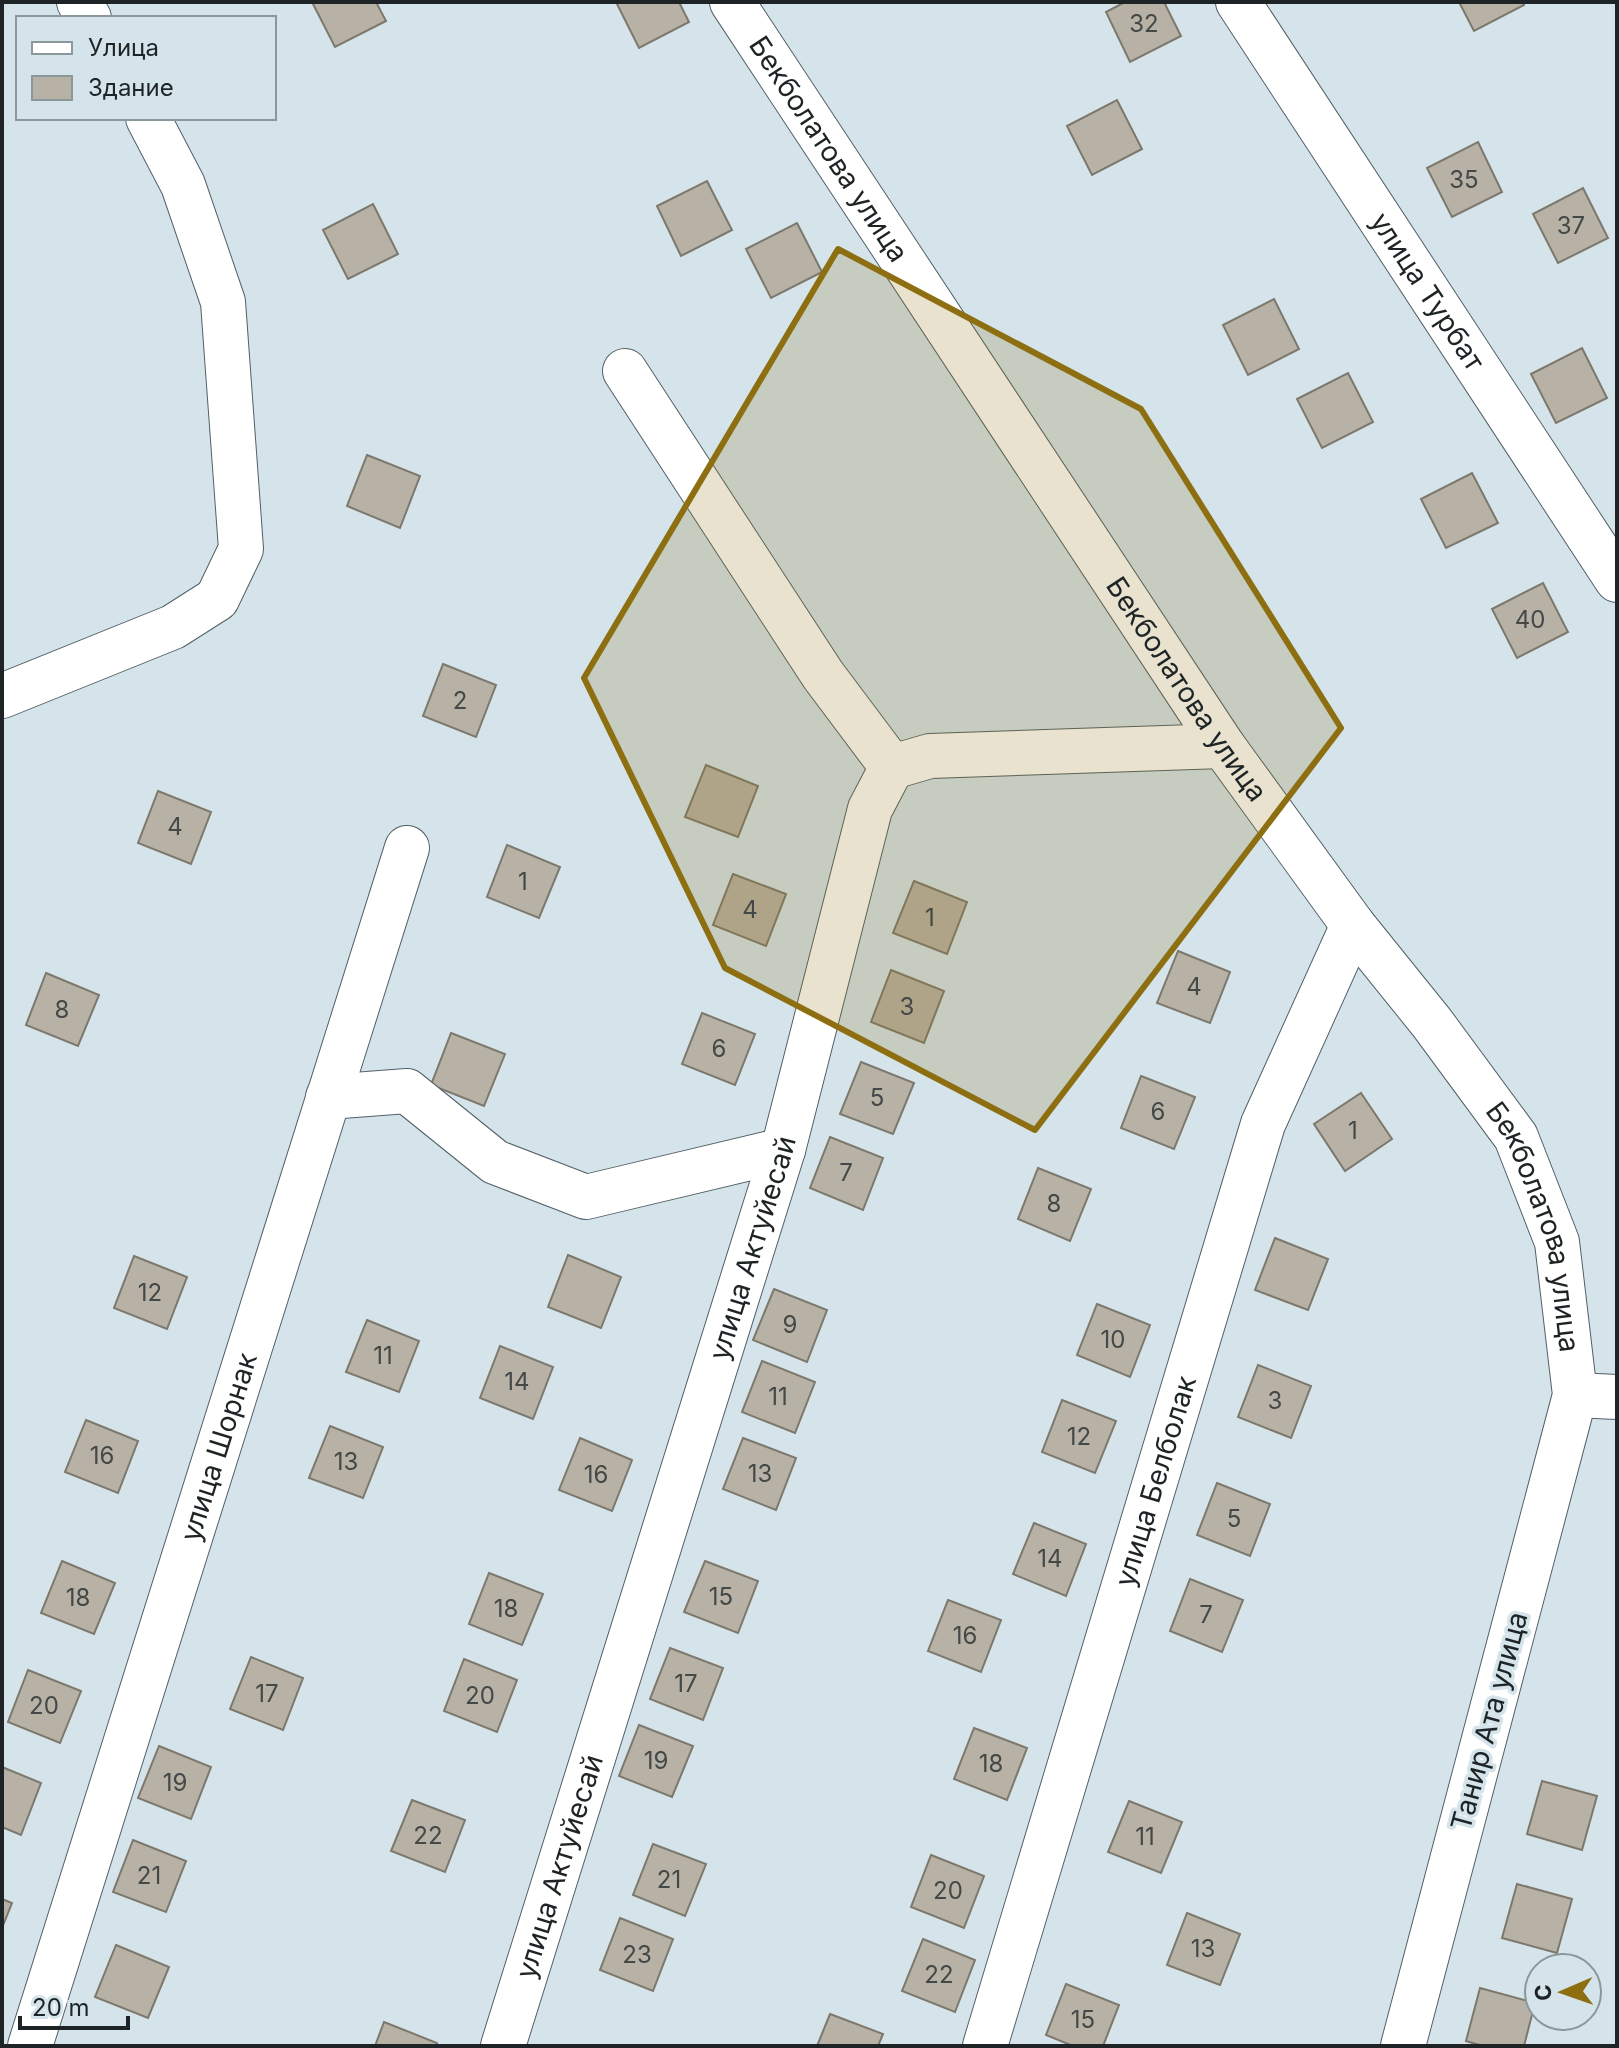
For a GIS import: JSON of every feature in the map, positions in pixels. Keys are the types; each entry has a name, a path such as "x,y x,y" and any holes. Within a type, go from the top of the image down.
{"street":[{"name":"Бекболатова улица","path":"732,2 1223,746 1353,925 1432,1023 1516,1137 1557,1242 1596,1396"},
{"name":"улица Турбат","path":"1238,2 1617,580"},
{"path":"2,696 173,627 217,599 241,549 223,302 183,185 149,120"},
{"path":"625,371 823,675 892,767 930,756 1223,746"},
{"name":"улица Актуйесай","path":"503,2046 783,1150 870,809 892,767"},
{"name":"улица Шорнак","path":"30,2046 407,848"},
{"name":"улица Белболак","path":"985,2046 1263,1124 1353,925"},
{"path":"328,1097 407,1091 495,1162 586,1197 783,1150"},
{"name":"Танир Ата улица","path":"1403,2046 1596,1396"}],"highlighted area":[{"path":"838,249 1141,409 1341,728 1035,1130 725,968 584,678"}],"building":[{"path":"312,2 376,2 386,21 335,47"},
{"path":"616,2 679,2 689,22 639,48"},
{"path":"1125,2 1164,2 1181,36 1130,62 1106,12"},
{"path":"1459,2 1523,2 1524,5 1474,31"},
{"path":"1117,100 1142,149 1092,175 1067,126"},
{"path":"1478,142 1502,192 1452,217 1427,168"},
{"path":"707,181 732,230 681,256 657,206"},
{"path":"1583,188 1608,238 1558,263 1533,214"},
{"path":"373,204 398,254 348,279 323,230"},
{"path":"797,223 822,272 771,298 746,249"},
{"path":"1274,299 1299,349 1248,375 1223,325"},
{"path":"1582,348 1607,398 1556,423 1531,374"},
{"path":"1348,373 1373,422 1322,448 1297,399"},
{"path":"367,455 420,476 400,528 347,506"},
{"path":"1472,473 1498,523 1446,548 1421,499"},
{"path":"1543,583 1568,632 1517,658 1492,609"},
{"path":"443,664 496,685 476,737 423,716"},
{"path":"706,765 758,786 738,837 685,817"},
{"path":"158,791 211,812 191,864 138,843"},
{"path":"507,845 560,867 539,918 487,897"},
{"path":"733,874 786,894 766,946 713,925"},
{"path":"914,881 967,902 947,954 893,933"},
{"path":"1178,951 1230,972 1210,1023 1157,1003"},
{"path":"891,970 944,991 924,1043 871,1022"},
{"path":"46,973 99,995 78,1046 26,1025"},
{"path":"702,1013 755,1034 735,1085 682,1064"},
{"path":"451,1033 505,1054 484,1106 431,1085"},
{"path":"861,1062 914,1083 893,1134 840,1114"},
{"path":"1141,1076 1195,1097 1174,1149 1121,1128"},
{"path":"1361,1093 1392,1139 1345,1171 1314,1124"},
{"path":"830,1137 883,1158 863,1210 810,1188"},
{"path":"1038,1168 1091,1189 1070,1241 1018,1219"},
{"path":"1275,1238 1328,1259 1308,1310 1255,1290"},
{"path":"568,1255 621,1277 601,1328 548,1307"},
{"path":"134,1256 187,1277 167,1329 114,1308"},
{"path":"774,1289 827,1310 807,1362 753,1340"},
{"path":"1097,1304 1150,1325 1130,1377 1077,1355"},
{"path":"367,1320 419,1341 399,1392 346,1372"},
{"path":"500,1346 553,1367 533,1419 480,1398"},
{"path":"762,1361 815,1382 795,1433 742,1412"},
{"path":"1258,1365 1311,1386 1291,1438 1238,1417"},
{"path":"1062,1400 1116,1421 1095,1473 1042,1452"},
{"path":"86,1420 138,1441 118,1493 65,1472"},
{"path":"330,1426 383,1447 363,1498 309,1478"},
{"path":"580,1438 632,1460 612,1511 559,1490"},
{"path":"743,1438 796,1458 776,1510 723,1489"},
{"path":"1217,1483 1270,1504 1250,1556 1197,1535"},
{"path":"1034,1523 1086,1544 1066,1596 1013,1574"},
{"path":"62,1561 115,1583 94,1634 41,1613"},
{"path":"705,1561 758,1581 738,1633 684,1612"},
{"path":"489,1573 543,1594 522,1645 469,1624"},
{"path":"1190,1579 1243,1600 1222,1652 1170,1631"},
{"path":"948,1600 1001,1620 981,1672 928,1651"},
{"path":"670,1648 723,1668 703,1720 650,1699"},
{"path":"251,1657 303,1678 283,1730 230,1709"},
{"path":"464,1659 517,1680 497,1732 444,1711"},
{"path":"28,1670 81,1691 60,1743 8,1722"},
{"path":"639,1725 693,1746 672,1797 619,1776"},
{"path":"974,1728 1027,1748 1007,1800 954,1779"},
{"path":"159,1746 211,1767 191,1819 138,1798"},
{"path":"2,1767 41,1783 21,1835 2,1827"},
{"path":"1542,1781 1597,1796 1582,1850 1527,1834"},
{"path":"412,1800 465,1820 445,1872 391,1851"},
{"path":"1129,1801 1182,1822 1161,1873 1108,1852"},
{"path":"133,1840 186,1861 166,1912 113,1892"},
{"path":"653,1844 706,1864 685,1916 633,1895"},
{"path":"931,1855 984,1876 964,1928 911,1907"},
{"path":"1517,1884 1572,1899 1557,1952 1502,1938"},
{"path":"2,1899 12,1903 2,1928"},
{"path":"1187,1913 1240,1934 1220,1985 1167,1965"},
{"path":"620,1918 673,1939 653,1991 600,1970"},
{"path":"923,1939 975,1960 955,2012 902,1991"},
{"path":"116,1945 169,1967 148,2018 95,1997"},
{"path":"1066,1984 1119,2005 1103,2046 1073,2046 1046,2035"},
{"path":"1480,1988 1523,2000 1523,2032 1528,2032 1524,2046 1483,2046 1466,2041"},
{"path":"830,2014 883,2034 878,2046 817,2046"},
{"path":"384,2022 437,2043 436,2046 375,2046"}]}
